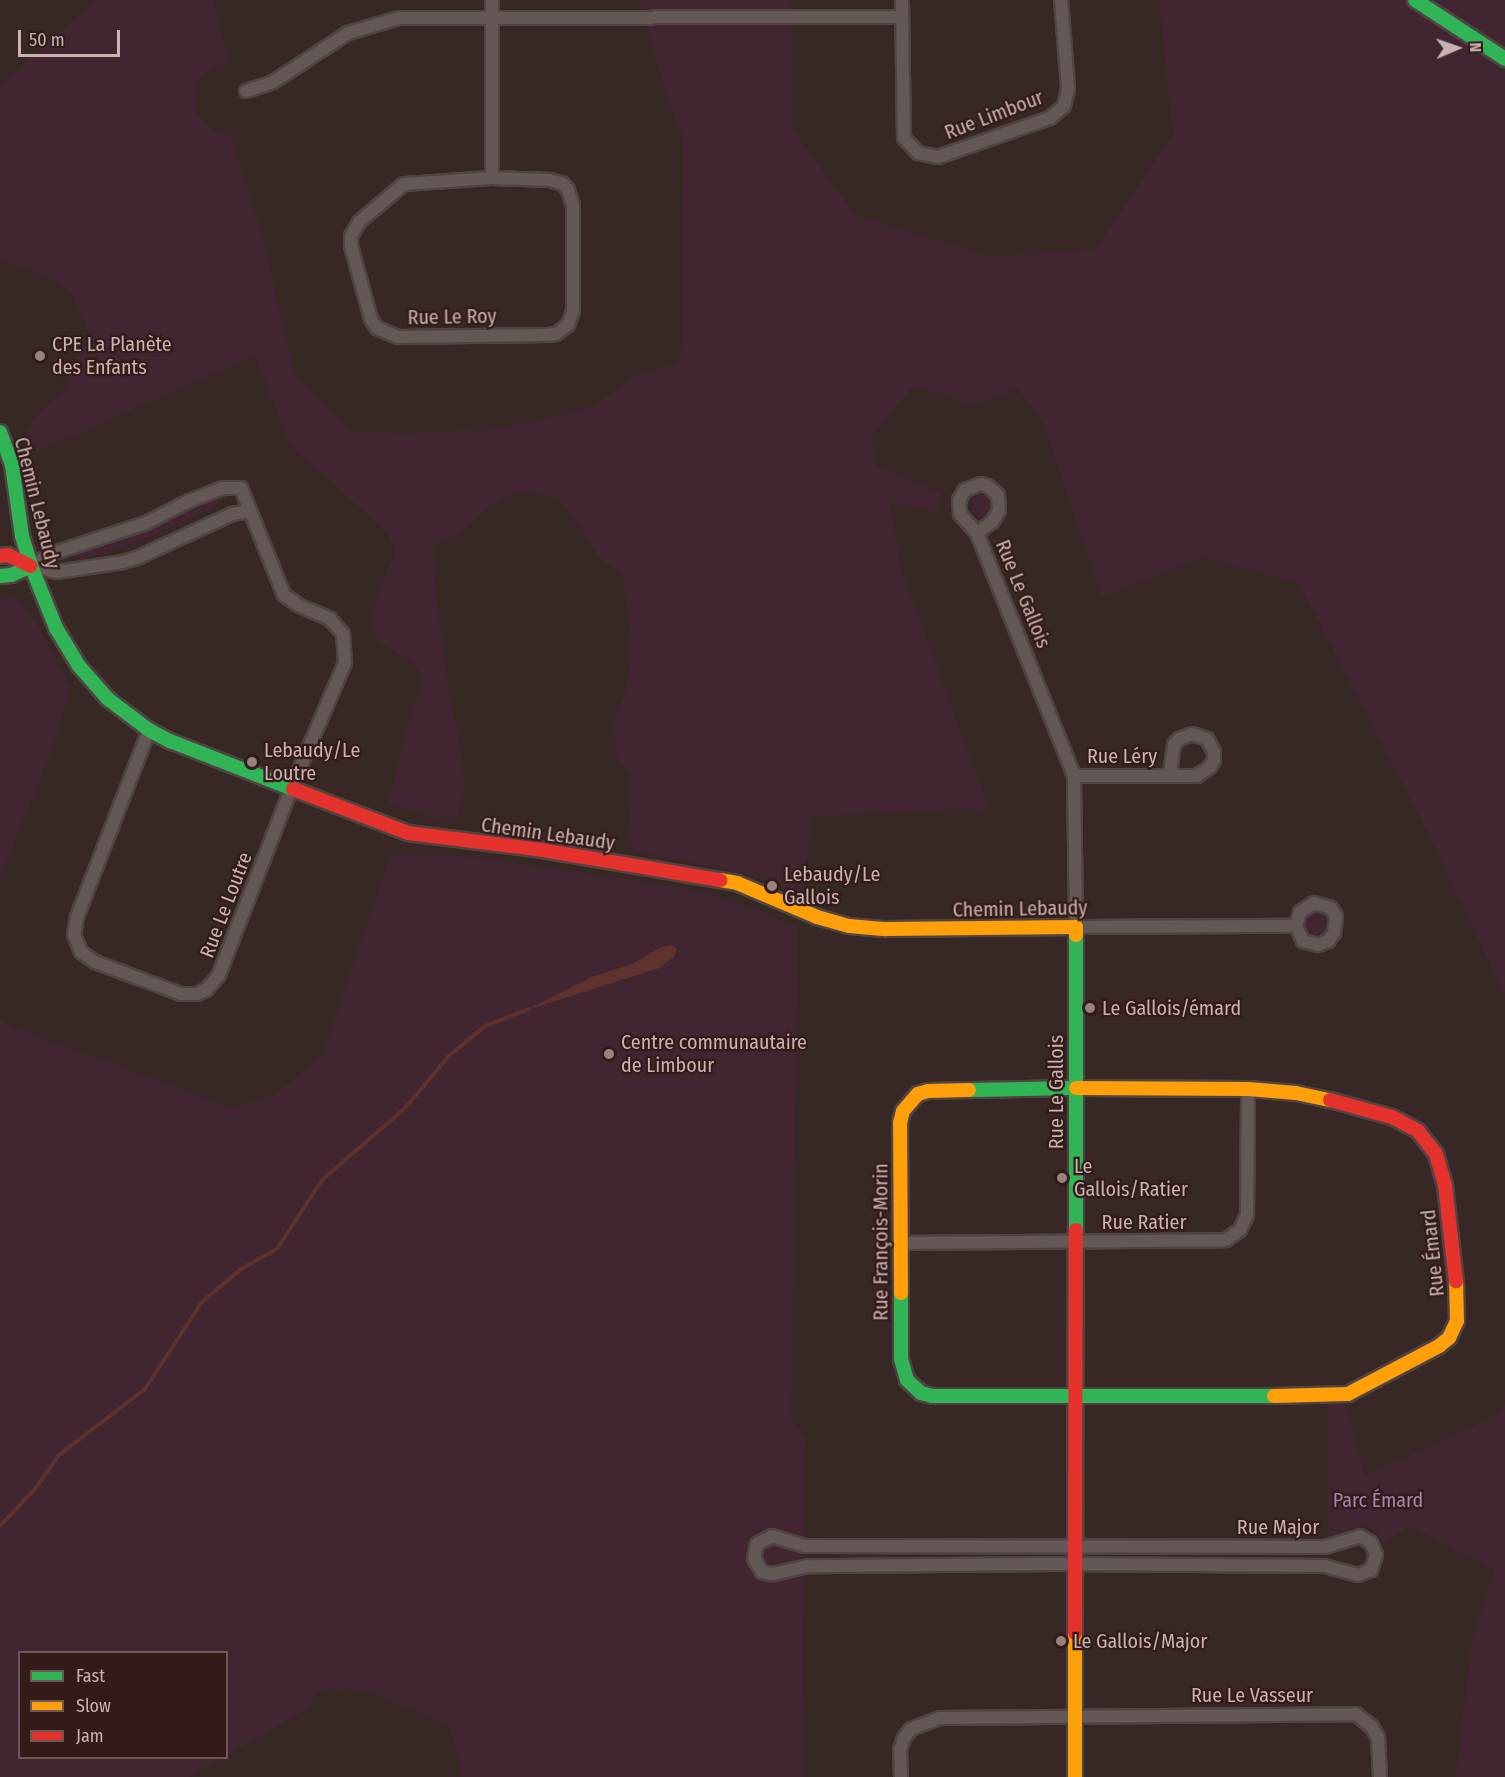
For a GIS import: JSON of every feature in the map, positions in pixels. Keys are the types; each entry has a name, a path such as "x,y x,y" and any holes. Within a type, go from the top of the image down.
{"street":[{"path":"492,0 492,178"},
{"name":"Rue Limbour","path":"902,0 904,138 918,153 938,157 1050,118 1064,106 1068,88 1061,0"},
{"path":"1415,0 1436,6 1505,59"},
{"path":"246,91 273,82 331,44 364,27 399,18 492,16 902,17"},
{"name":"Rue Le Roy","path":"492,178 550,180 563,184 568,190 573,205 573,311 568,326 556,334 398,337 377,328 372,319 351,246 351,236 359,222 404,184 492,178"},
{"name":"Chemin Lebaudy","path":"0,432 12,465 22,536 31,566 56,628 80,666 108,699 149,730 196,752 291,789 408,833 542,850 737,883 818,917 849,926 886,929 1296,926"},
{"name":"Rue Le Loutre","path":"31,566 51,554 146,524 189,501 223,488 241,488 284,595 300,606 330,619 338,627 345,644 345,663 291,789 219,975 213,984 197,994 181,994 95,962 81,952 74,935 74,926 149,730"},
{"path":"0,556 8,555 31,566 57,572 123,562 139,557 232,514 250,511"},
{"name":"Rue Le Gallois","path":"977,533 1074,776 1076,927 1075,1777"},
{"path":"0,576 10,575 31,566"},
{"name":"Rue Léry","path":"1074,776 1170,775"},
{"name":"Rue Émard","path":"1075,1395 1347,1394 1439,1346 1449,1338 1456,1321 1458,1301 1442,1167 1428,1141 1399,1121 1352,1105 1296,1093 1248,1089 1076,1088"},
{"name":"Rue François-Morin","path":"1075,1395 932,1396 913,1387 903,1371 901,1359 900,1123 909,1102 918,1094 928,1091 1076,1088"},
{"name":"Rue Ratier","path":"901,1243 1074,1240 1216,1242 1226,1240 1240,1230 1245,1223 1248,1202 1248,1089"},
{"name":"Rue Major","path":"772,1536 804,1546 1325,1547 1360,1536 1371,1543 1376,1555 1371,1570 1358,1575 1325,1566 1074,1565 808,1566 771,1574 762,1572 754,1558 757,1544 772,1536"},
{"name":"Rue Le Vasseur","path":"901,1777 900,1750 904,1738 911,1729 939,1718 1356,1714 1372,1727 1378,1738 1380,1777"}],"green space":[{"path":"96,0 213,0 229,65 217,66 202,74 193,93 197,114 215,131 231,137 260,227 294,373 352,431 404,434 498,429 592,408 631,378 678,362 682,350 683,137 669,103 638,0 791,0 793,130 855,215 988,257 1096,249 1173,135 1159,0 1505,0 1505,995 1426,829 1299,583 1201,557 1102,596 1042,420 1017,388 975,405 913,386 871,436 875,465 942,495 936,512 890,502 901,569 989,809 811,816 804,895 753,875 634,851 629,827 630,777 617,756 613,722 626,692 631,647 623,573 601,560 582,528 557,497 519,491 490,505 461,533 433,544 436,596 449,693 462,755 464,787 458,817 441,819 389,804 405,733 423,681 414,662 377,641 371,617 384,577 396,552 387,532 290,445 255,355 30,454 23,440 33,420 52,400 67,390 68,377 90,335 70,290 30,269 4,259 0,264 0,86"},
{"path":"983,495 991,498 994,506 991,514 983,517 975,514 972,506 975,498"},
{"path":"217,499 220,501 213,508 145,539 77,561 73,559 75,555 139,534"},
{"path":"0,598 17,599 35,620 70,687 52,750 0,877"},
{"path":"435,855 479,858 685,888 737,903 798,927 791,1420 805,1437 802,1777 463,1777 449,1725 374,1693 329,1688 316,1692 310,1707 228,1754 228,1651 18,1651 18,1759 220,1759 189,1777 0,1777 0,1018 11,1027 233,1109 275,1095 322,1056 390,857"},
{"path":"1317,912 1325,916 1329,924 1325,932 1317,936 1309,932 1305,924 1309,916"},
{"name":"Parc Émard","path":"1345,1401 1365,1476 1498,1415 1505,1404 1505,1777 1456,1777 1472,1640 1494,1570 1411,1526 1383,1542 1376,1531 1363,1525 1328,1537 1328,1402"}],"shaded area":[{"path":"671,945 677,949 674,957 659,968 524,1011 594,976 632,964 661,947"}],"waterway":[{"path":"0,1526 35,1489 59,1455 145,1389 202,1302 241,1269 277,1249 322,1180 405,1108 449,1056 485,1026 529,1009"}],"traffic: fast":[{"path":"1415,0 1505,59"},
{"path":"0,432 12,465 22,536 31,566 56,628 79,666 108,699 149,730 170,741 293,789"},
{"path":"0,576 11,575 31,566"},
{"path":"1076,935 1076,1230"},
{"path":"969,1090 1076,1088"},
{"path":"901,1293 901,1359 907,1380 921,1393 932,1396 1274,1396"}],"traffic: slow":[{"path":"720,880 737,883 817,917 849,926 886,929 1076,927 1076,935"},
{"path":"1076,1088 1248,1089 1296,1093 1330,1100"},
{"path":"901,1293 900,1123 903,1111 918,1094 928,1091 969,1090"},
{"path":"1274,1396 1348,1394 1439,1346 1449,1338 1457,1321 1456,1281"},
{"path":"1075,1633 1075,1777"}],"traffic: jam":[{"path":"0,556 8,555 31,566"},
{"path":"293,789 408,833 542,850 720,880"},
{"path":"1330,1100 1392,1117 1418,1131 1436,1154 1445,1185 1456,1281"},
{"path":"1075,1633 1076,1230"}],"place":[{"name":"CPE La Planète des Enfants","path":"40,356"},
{"name":"Lebaudy/Le Loutre","path":"252,762"},
{"name":"Lebaudy/Le Gallois","path":"772,886"},
{"name":"Le Gallois/émard","path":"1090,1008"},
{"name":"Centre communautaire de Limbour","path":"609,1054"},
{"name":"Le Gallois/Ratier","path":"1062,1178"},
{"name":"Le Gallois/Major","path":"1061,1641"}]}
